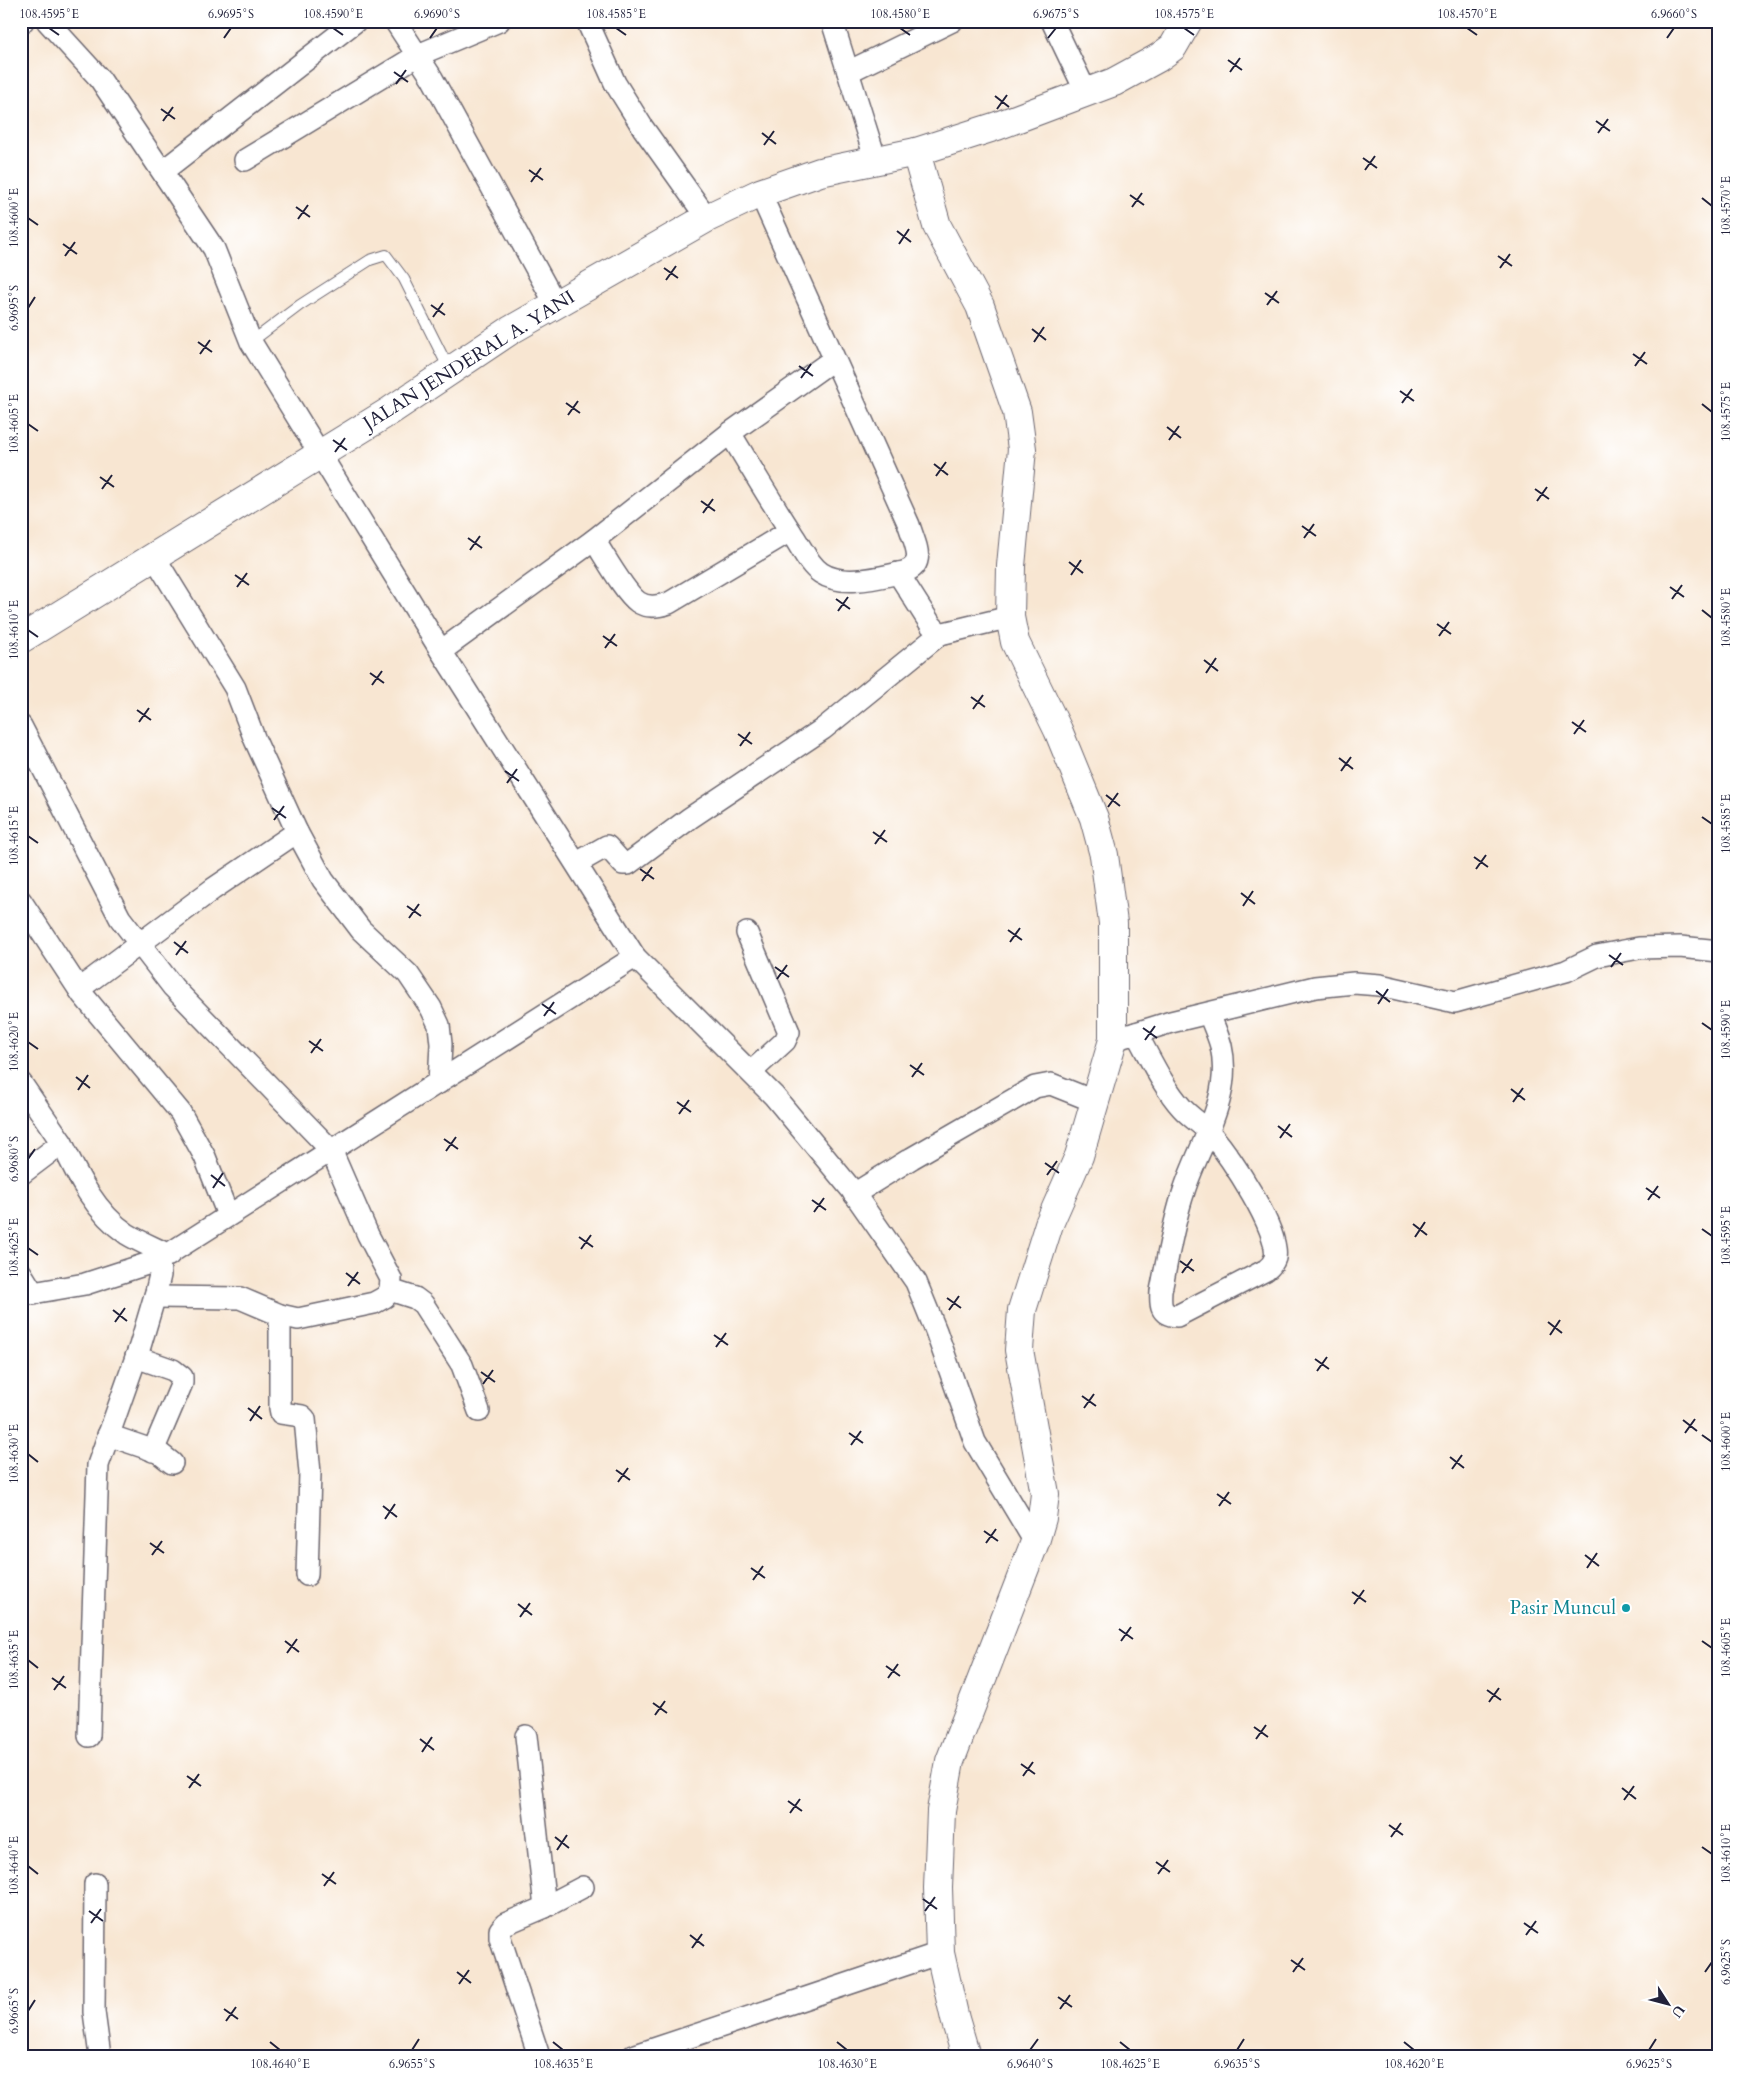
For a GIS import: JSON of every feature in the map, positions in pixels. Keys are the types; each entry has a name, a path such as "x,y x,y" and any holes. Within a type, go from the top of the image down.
{"main road":[{"name":"JALAN JENDERAL A. YANI","path":"21,639 155,558 511,330 707,218 760,193 820,172 916,152 997,126 1114,82 1158,58 1173,47 1188,21"},
{"path":"916,152 937,226 980,306 1017,412 1022,449 1010,617 1015,642 1058,730 1094,818 1104,855 1125,1037 1096,1102 1079,1156 1049,1224 1022,1310 1018,1350 1045,1494 1042,1518 1035,1542 950,1761 941,1811 938,1888 940,1953 955,2019 966,2056"}],"street":[{"path":"47,21 100,79 214,248 251,342 441,651 636,958 774,1096 854,1194 916,1282 936,1331 975,1442 1035,1542"},
{"path":"163,171 356,21"},
{"path":"395,21 418,55 556,304"},
{"path":"245,160 418,55 499,21"},
{"path":"587,21 619,91 707,218"},
{"path":"832,21 876,161"},
{"path":"848,72 952,21"},
{"path":"1052,21 1086,92"},
{"path":"730,433 790,531 813,565 822,574 836,579 861,579 908,571 915,566 919,557 909,525 760,193"},
{"path":"441,651 594,540 730,433 834,359"},
{"path":"594,540 630,593 639,603 657,607 669,603 790,531"},
{"path":"155,558 235,688 255,740 297,832 324,880 361,930 408,974 431,1008 439,1025 441,1044 439,1082"},
{"path":"898,573 931,624 940,634"},
{"path":"577,863 606,846 623,864 628,864 690,818 823,729 940,634 1010,617"},
{"path":"21,726 120,918 173,986 332,1150 368,1235 391,1279 390,1290 385,1297 374,1304 298,1319 280,1315 240,1298 160,1276 85,1284 28,1294 21,1273"},
{"path":"80,989 213,889 297,832"},
{"path":"21,901 80,989 113,1033 180,1112 204,1157 228,1215"},
{"path":"747,933 789,1032 785,1041 751,1072"},
{"path":"1209,1014 1221,1046 1222,1061 1218,1100 1209,1132 1183,1193 1161,1291 1160,1304 1162,1310 1171,1316 1184,1314 1266,1270 1275,1258 1269,1231 1250,1190 1209,1132 1182,1108 1160,1076 1125,1037 1171,1022 1315,988 1354,983 1380,985 1455,1002 1566,971 1597,956 1639,948 1680,947 1719,952"},
{"path":"89,1736 98,1465 136,1357 160,1276 228,1215 636,958"},
{"path":"21,1083 62,1143 77,1177 105,1213 126,1234 160,1276"},
{"path":"854,1194 912,1158 1036,1087 1051,1084 1096,1102"},
{"path":"21,1174 62,1143"},
{"path":"390,1290 415,1298 423,1304 462,1365 478,1411"},
{"path":"280,1315 281,1413 302,1416 305,1419 310,1473 307,1575"},
{"path":"136,1357 173,1370 182,1377 182,1383 153,1451"},
{"path":"108,1435 163,1455 172,1463"},
{"path":"526,1736 546,1907"},
{"path":"95,1884 94,2012 100,2056"},
{"path":"539,2056 500,1933 505,1924 546,1907 583,1887"},
{"path":"633,2056 940,1953"}],"lane":[{"path":"251,342 300,305 370,260 386,256 404,279 450,370"}],"place":[{"name":"Pasir Muncul","path":"1626,1608"}]}
